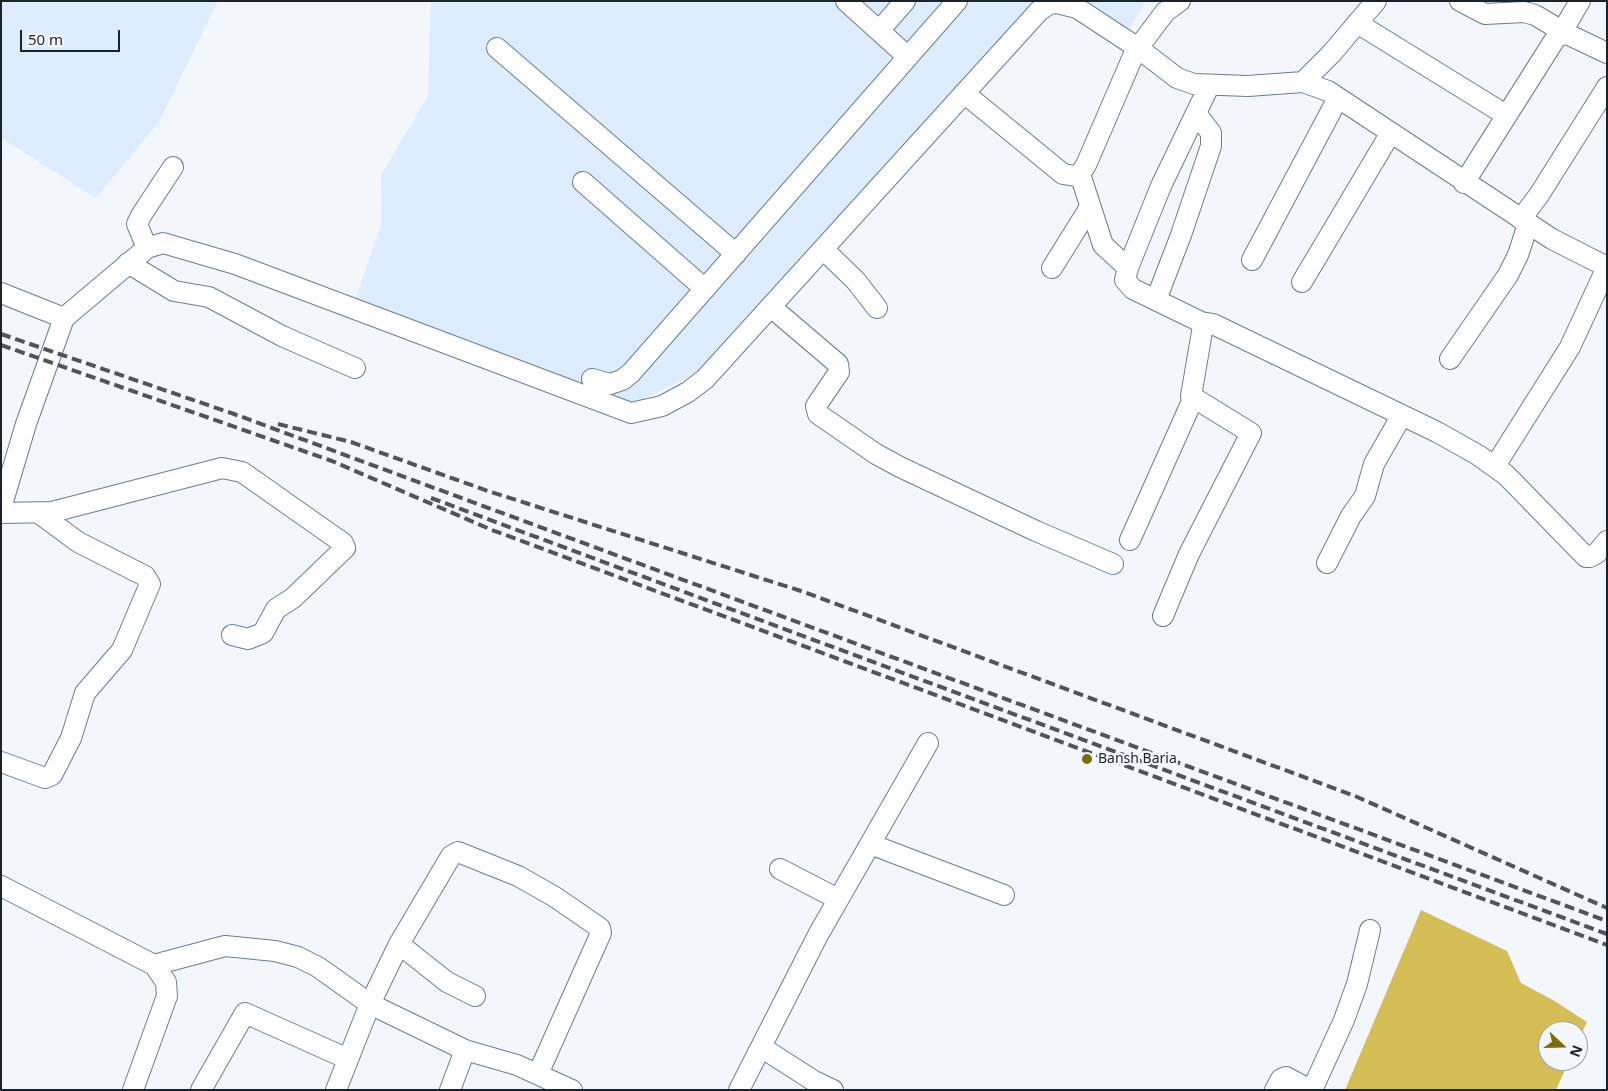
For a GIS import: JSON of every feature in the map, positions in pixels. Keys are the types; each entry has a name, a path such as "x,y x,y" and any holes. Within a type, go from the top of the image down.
{"street":[{"path":"846,1 908,57"},
{"path":"879,31 905,1"},
{"path":"592,379 610,384 622,380 631,373 957,1"},
{"path":"1303,82 1376,1"},
{"path":"1460,1 1485,14 1524,12 1535,15 1607,53"},
{"path":"1464,182 1549,46 1557,36 1565,32 1580,1"},
{"path":"1,508 26,424 64,318 146,248 163,243 235,264 632,413 662,406 694,388 705,379 1039,11 1049,4 1058,2 1077,8 1138,48 1177,78 1209,86 1303,82 1316,85 1563,246 1607,267 1570,347 1495,466"},
{"path":"1128,268 1103,246 1080,174 1138,48 1171,3"},
{"path":"1357,24 1506,115"},
{"path":"497,48 736,254"},
{"path":"1209,86 1161,186 1128,268 1125,280 1127,285 1201,322 1214,324 1455,441 1495,466 1586,557 1590,558 1597,553 1607,540"},
{"path":"1450,359 1508,275 1518,255 1525,222 1539,195 1607,87"},
{"path":"964,93 1062,174 1075,176 1080,174"},
{"path":"1252,260 1338,98"},
{"path":"1156,300 1181,235 1211,146 1211,133 1196,113"},
{"path":"1302,282 1390,134"},
{"path":"146,248 138,224 142,214 173,167"},
{"path":"583,182 705,289"},
{"path":"1052,268 1090,207"},
{"path":"823,249 856,281 877,308"},
{"path":"128,263 174,291 209,297 282,336 355,368"},
{"path":"1,293 64,318"},
{"path":"771,307 838,364 839,372 816,406 818,414 876,454 900,467 1036,531 1113,564"},
{"path":"1163,616 1189,554 1251,433 1193,399 1190,392 1203,326 1201,322"},
{"path":"1130,540 1193,399"},
{"path":"1327,563 1351,516 1364,496 1374,464 1402,415"},
{"path":"1,513 40,514 107,499 222,468 232,468 242,472 343,543 344,550 293,598 276,609 263,633 248,639 232,635"},
{"path":"1,755 1,762 45,778 52,775 71,738 85,693 122,650 150,584 145,576 78,542 40,514"},
{"path":"740,1090 838,899 928,743"},
{"path":"870,844 1004,896"},
{"path":"336,1090 370,1004 400,944 451,856 458,852 518,876 555,897 600,928 600,938 538,1074"},
{"path":"780,869 838,899"},
{"path":"1,886 154,965 166,982 167,996 152,1042 133,1090"},
{"path":"1275,1090 1281,1080 1286,1078 1311,1090 1344,1020 1357,984 1370,930"},
{"path":"400,944 447,982 475,996"},
{"path":"154,965 225,946 275,951 298,957 318,967 370,1004 465,1050 517,1065 572,1090"},
{"path":"201,1090 245,1013 348,1059"},
{"path":"761,1047 814,1081 833,1090"},
{"path":"450,1090 465,1050"}],"shaded area":[{"path":"1,1 218,1 159,122 96,198 1,138"},
{"path":"431,1 1035,1 878,181 702,370 632,405 355,300 382,222 381,175 428,96"},
{"path":"1083,1 1146,1 1127,33"},
{"path":"1421,910 1507,951 1521,983 1553,1000 1585,1021 1538,1021 1538,1071 1565,1071 1556,1090 1345,1090"}],"railway":[{"path":"1,334 234,414 1607,921"},
{"path":"1,345 332,461 492,530 1607,945"},
{"path":"278,424 351,442 488,491 804,592 1355,796 1607,908"},
{"path":"431,498 1607,934"}],"place":[{"name":"Bansh Baria","path":"1087,759"}]}
